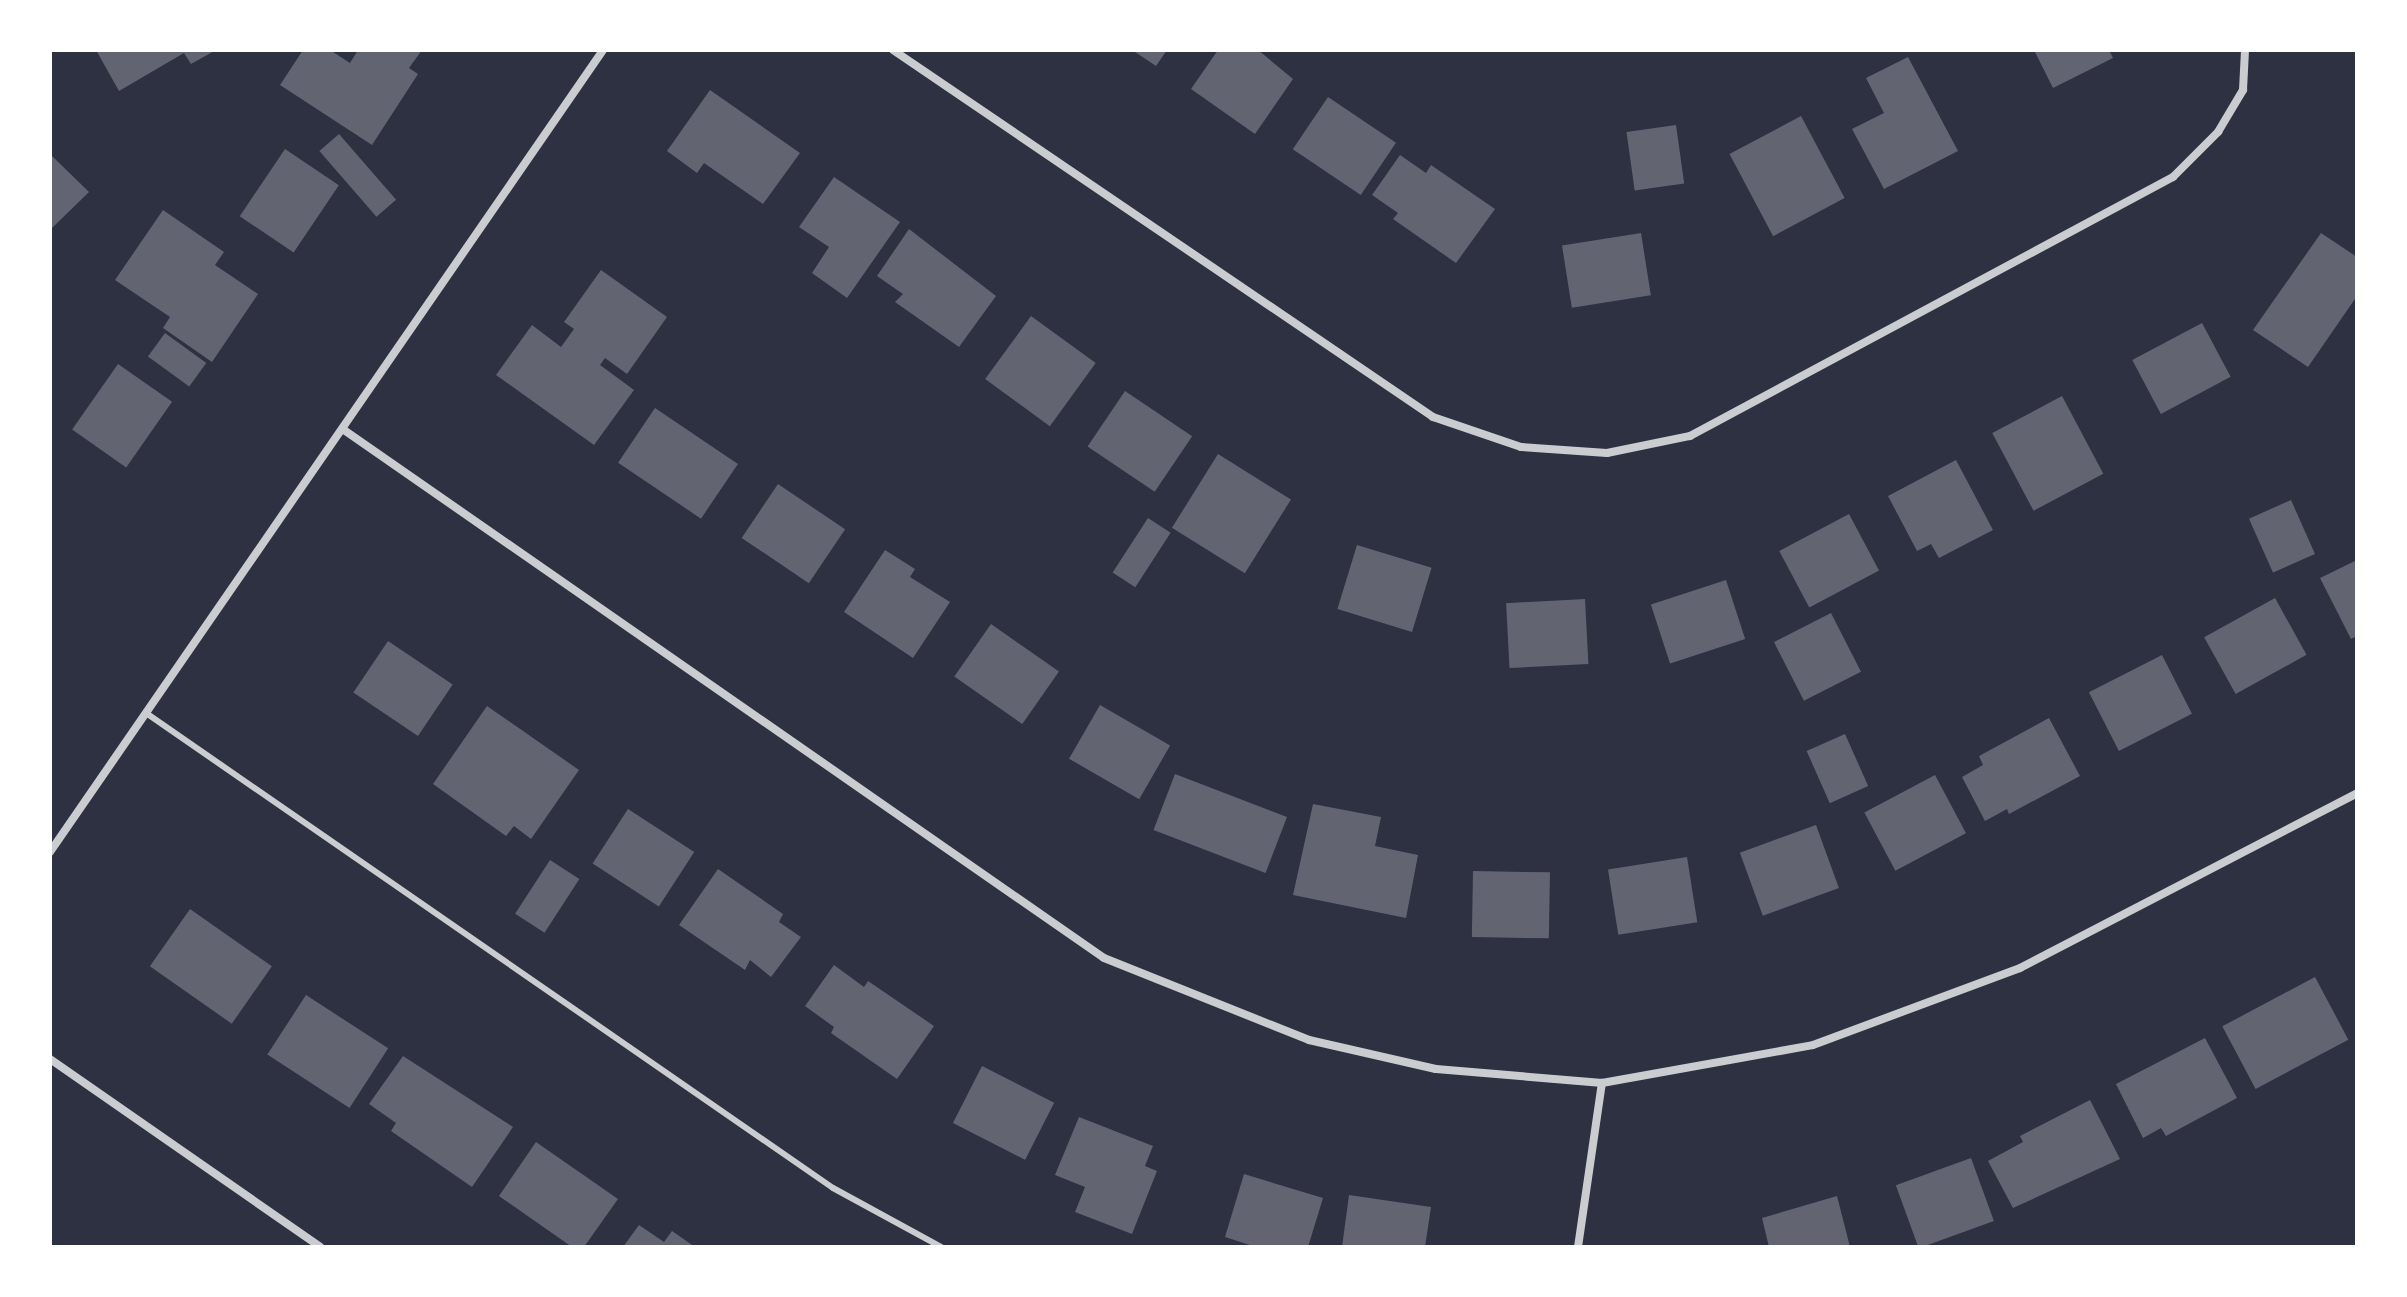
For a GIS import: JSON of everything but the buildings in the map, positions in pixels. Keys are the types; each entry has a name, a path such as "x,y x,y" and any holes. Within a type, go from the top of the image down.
{"street":[{"path":"50,852 344,430 603,50"},
{"path":"893,50 1433,417 1521,447 1607,453 1690,436 2173,177 2218,132 2243,90 2245,50"},
{"path":"344,430 1104,958 1309,1040 1436,1069 1602,1083 1813,1045 2020,968 2357,793"},
{"path":"50,1059 320,1247"},
{"path":"1578,1247 1602,1083"}],"lane":[{"path":"146,713 833,1188 941,1247"}]}
